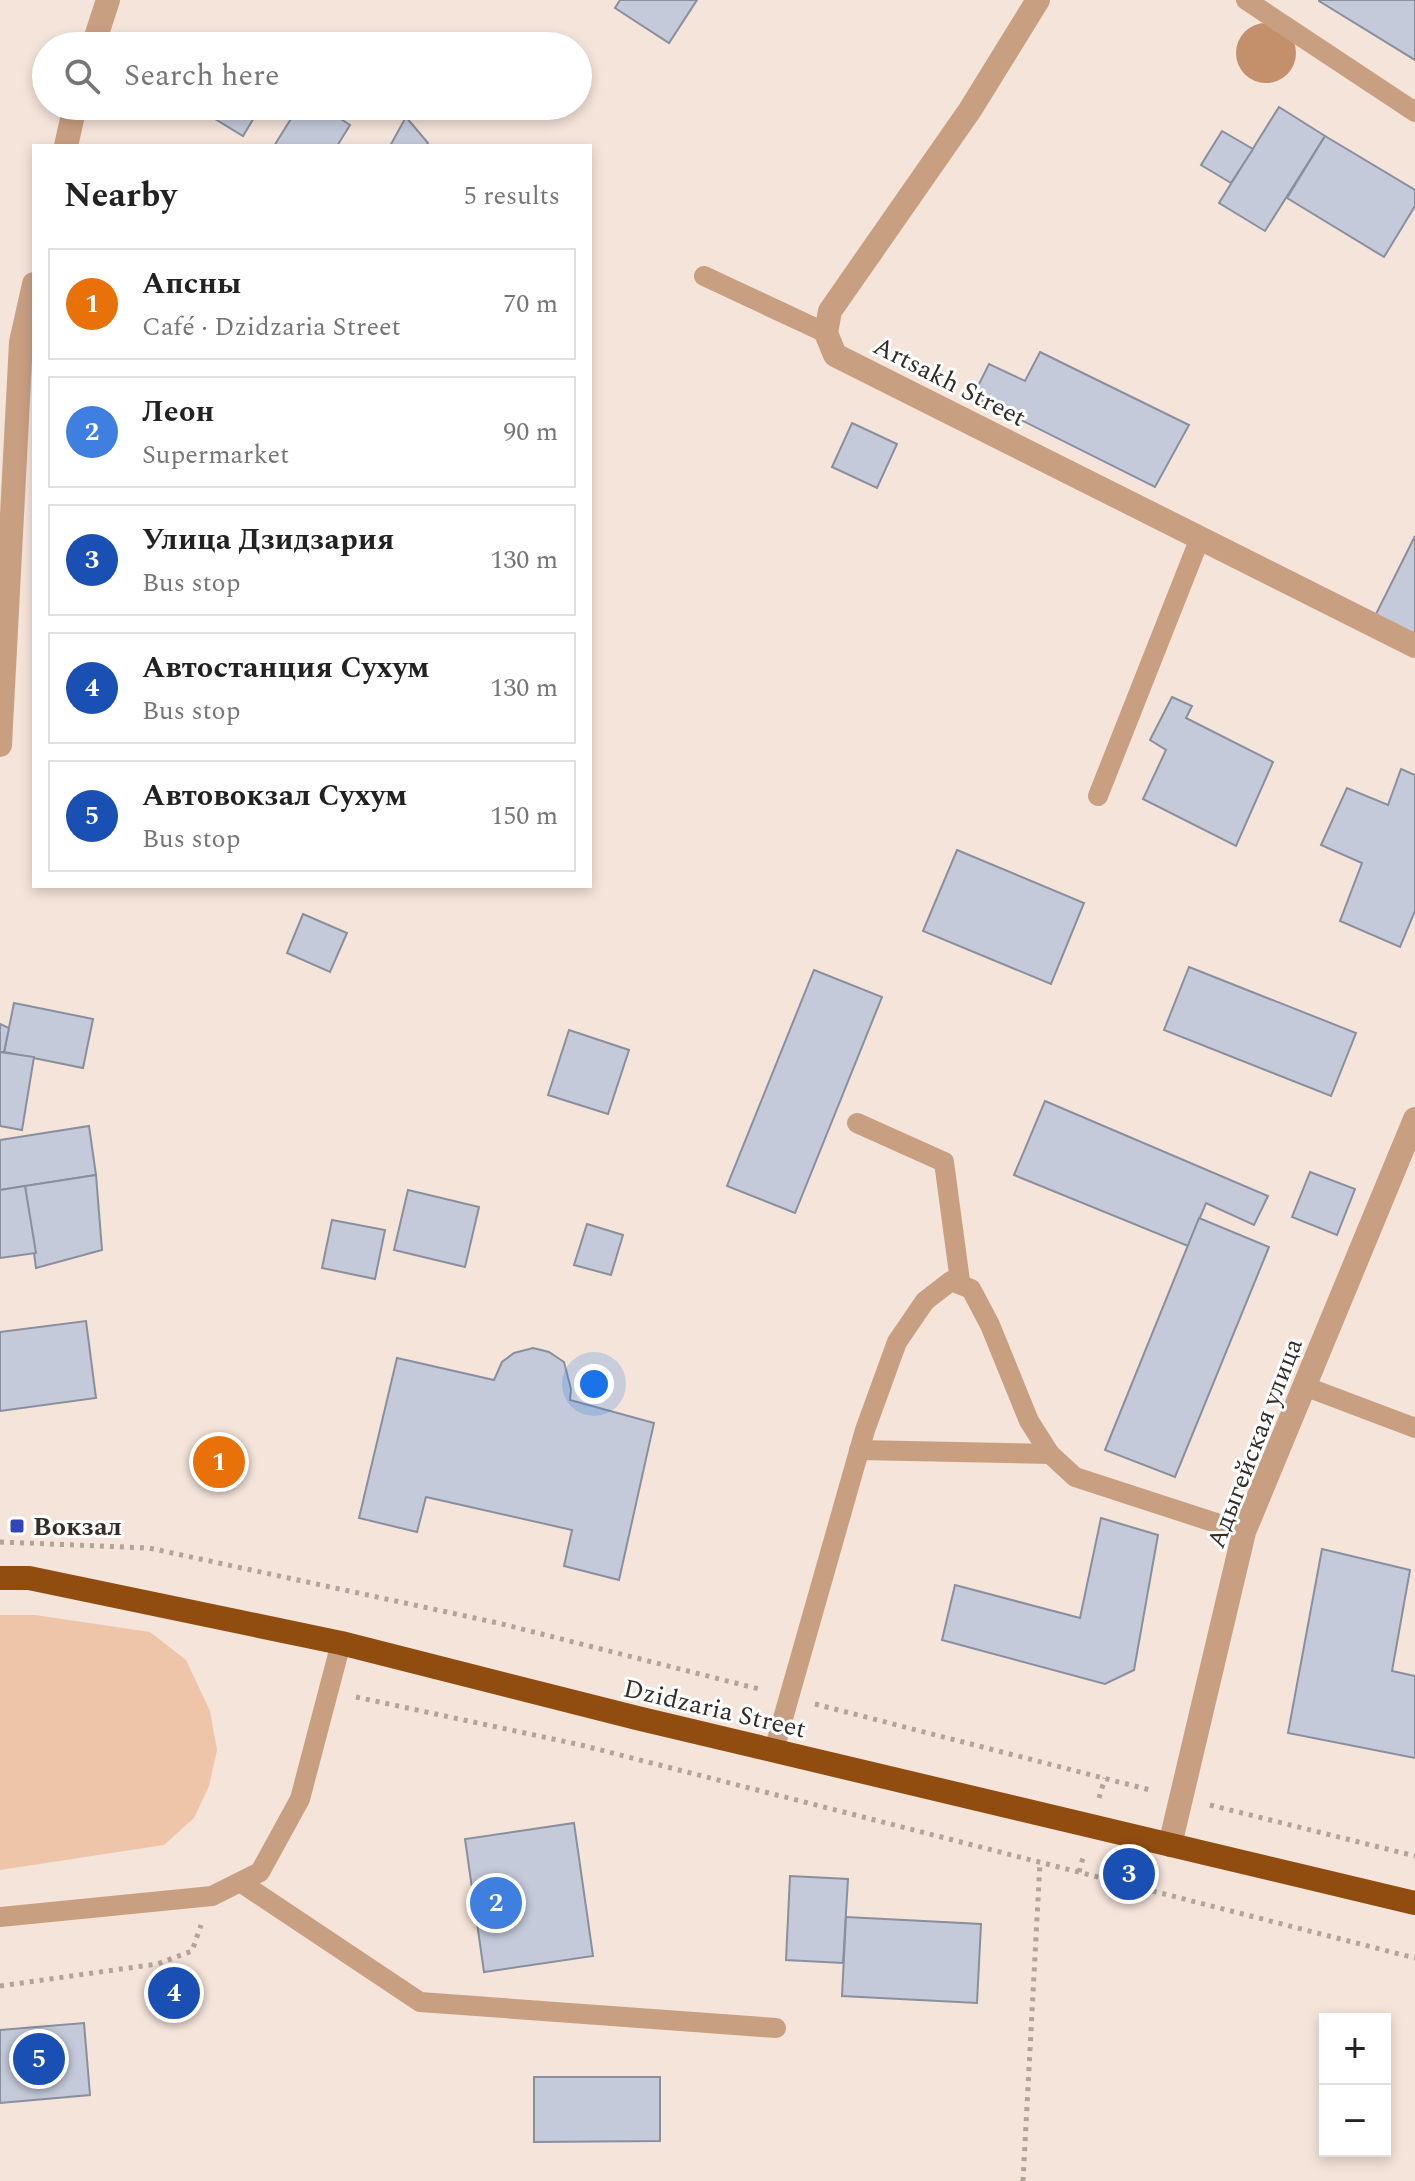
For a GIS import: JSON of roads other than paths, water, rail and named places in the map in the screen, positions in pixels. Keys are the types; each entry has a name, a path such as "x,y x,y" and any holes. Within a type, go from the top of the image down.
{"highway":[{"name":"Dzidzaria Street","path":"0,1578 29,1578 341,1643 1415,1903"}],"street":[{"path":"98,32 108,0"},
{"path":"826,333 830,311 970,110 1038,0"},
{"path":"66,144 72,120"},
{"path":"0,745 21,342 32,293"},
{"name":"Artsakh Street","path":"826,333 835,355 1415,646"},
{"name":"Адыгейская улица","path":"1170,1845 1244,1532 1415,1119"}],"lane":[{"path":"1246,0 1415,112"},
{"path":"704,276 826,333"},
{"path":"1098,796 1200,538"},
{"path":"857,1123 944,1162 960,1281 971,1289 984,1313 1029,1421 1050,1454 1075,1477 1244,1532"},
{"path":"774,1750 859,1450 897,1342 925,1301 943,1285 960,1281"},
{"path":"1304,1386 1415,1428"},
{"path":"859,1450 1050,1454"},
{"path":"0,1917 212,1896 260,1872 300,1799 341,1643"},
{"path":"240,1882 420,2002 776,2028"}],"place":[{"name":"Апсны","path":"219,1462"},
{"name":"Вокзал","path":"17,1526"},
{"name":"Улица Дзидзария","path":"1129,1874"},
{"name":"Леон","path":"496,1903"},
{"name":"Автостанция Сухум","path":"174,1993"},
{"name":"Автовокзал Сухум","path":"39,2059"}]}
